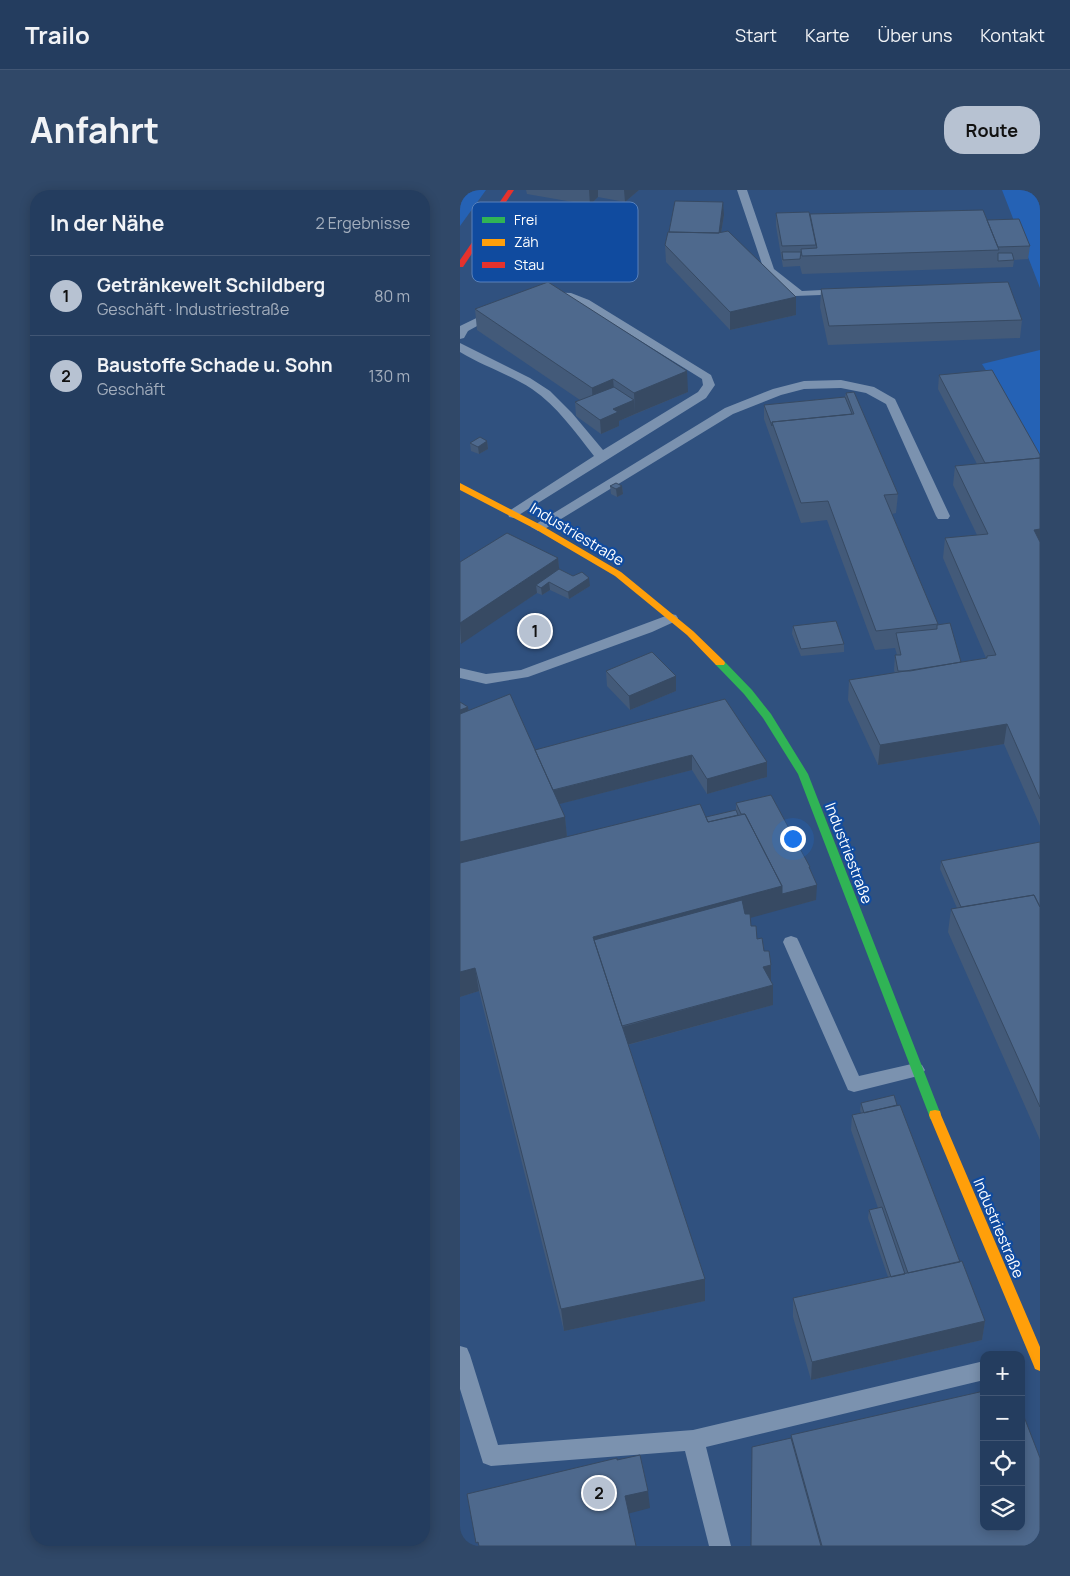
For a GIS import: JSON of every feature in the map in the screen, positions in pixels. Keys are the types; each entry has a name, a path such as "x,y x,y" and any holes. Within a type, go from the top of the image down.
{"street":[{"path":"502,202 510,190"},
{"path":"460,265 472,247"},
{"name":"Industriestraße","path":"460,486 538,527 618,574 714,656 748,692 767,716 802,774 916,1070 1033,1360"}],"lane":[{"path":"742,190 769,270 799,294 856,292"},
{"path":"514,514 702,395 709,385 707,377 585,302 571,296 555,294 534,296"},
{"path":"460,336 463,329 507,307"},
{"path":"460,346 477,358 503,369 546,394 602,457"},
{"path":"538,527 729,411 804,385 832,385 870,390 891,402 943,516"},
{"path":"460,673 486,679 522,674 647,629 671,618"},
{"path":"790,942 854,1086 916,1070"},
{"path":"460,1355 491,1456 693,1440 980,1371"},
{"path":"693,1440 720,1546"}],"shaded area":[{"path":"460,190 486,190 477,202 472,202 472,209 460,226"},
{"path":"1002,190 1040,190 1040,288"},
{"path":"1040,350 1040,457 982,364"}],"building":[{"path":"675,201 723,202 719,233 669,232"},
{"path":"983,210 999,250 802,256 801,249 817,248 810,214"},
{"path":"809,212 816,245 782,246 776,213"},
{"path":"1019,219 1030,246 998,247 987,220"},
{"path":"728,231 796,297 730,312 665,245 668,232 718,233"},
{"path":"782,252 801,252 800,259 783,260"},
{"path":"998,253 1012,253 1014,260 998,261"},
{"path":"548,282 687,371 634,393 613,379 592,388 475,309"},
{"path":"1008,282 1022,320 829,326 821,289"},
{"path":"992,370 1040,458 985,463 939,375"},
{"path":"614,387 634,400 613,409 618,412 600,420 575,402"},
{"path":"854,392 898,494 884,495 938,624 876,631 828,501 801,503 772,422 854,414 846,393"},
{"path":"845,397 852,414 772,422 772,426 764,405"},
{"path":"480,437 487,441 478,447 470,443"},
{"path":"1040,458 1040,529 1034,530 1040,542 1040,799 1007,724 880,745 849,680 996,655 945,538 988,534 955,466"},
{"path":"616,483 622,486 616,489 610,486"},
{"path":"507,533 558,558 460,623 460,562"},
{"path":"559,569 573,576 582,572 589,578 568,592 549,582 541,588 536,585"},
{"path":"836,621 844,644 801,649 793,626"},
{"path":"950,623 961,662 910,671 898,671 895,655 901,655 896,633 937,629 937,625"},
{"path":"652,652 676,676 629,696 606,671"},
{"path":"510,694 565,817 460,842 460,714"},
{"path":"725,699 767,762 707,779 692,755 553,790 535,750"},
{"path":"460,702 468,707 460,710"},
{"path":"771,795 810,867 817,885 782,894 782,886 745,814 741,814 736,803"},
{"path":"700,804 708,822 745,814 782,886 593,937 705,1279 561,1309 475,968 460,972 460,863"},
{"path":"736,810 738,815 708,822 706,817"},
{"path":"1040,842 1040,907 1034,895 961,907 941,861"},
{"path":"1034,895 1040,907 1040,1107 951,909"},
{"path":"742,900 745,914 750,914 751,926 756,926 757,939 762,938 764,951 769,951 771,965 763,967 773,985 622,1026 594,940"},
{"path":"894,1095 897,1105 864,1113 861,1103"},
{"path":"900,1105 960,1262 908,1273 852,1115"},
{"path":"882,1207 905,1274 891,1277 869,1210"},
{"path":"962,1261 985,1321 812,1362 793,1298"},
{"path":"980,1392 980,1531 1025,1531 1025,1419 1040,1458 1040,1546 822,1546 791,1435"},
{"path":"791,1438 821,1546 751,1546 752,1447"},
{"path":"640,1455 648,1491 625,1496 636,1546 479,1546 478,1542 476,1543 467,1494 617,1458 617,1460"}],"traffic: fast":[{"path":"720,663 748,692 767,716 803,774 935,1115"}],"traffic: slow":[{"path":"460,486 538,527 618,574 690,633 720,663"},
{"path":"935,1115 1040,1364"}],"traffic: jam":[{"path":"503,202 511,190"},
{"path":"460,265 472,247"}],"place":[{"name":"Getränkewelt Schildberg","path":"535,631"},
{"name":"Baustoffe Schade u. Sohn","path":"599,1493"}]}
